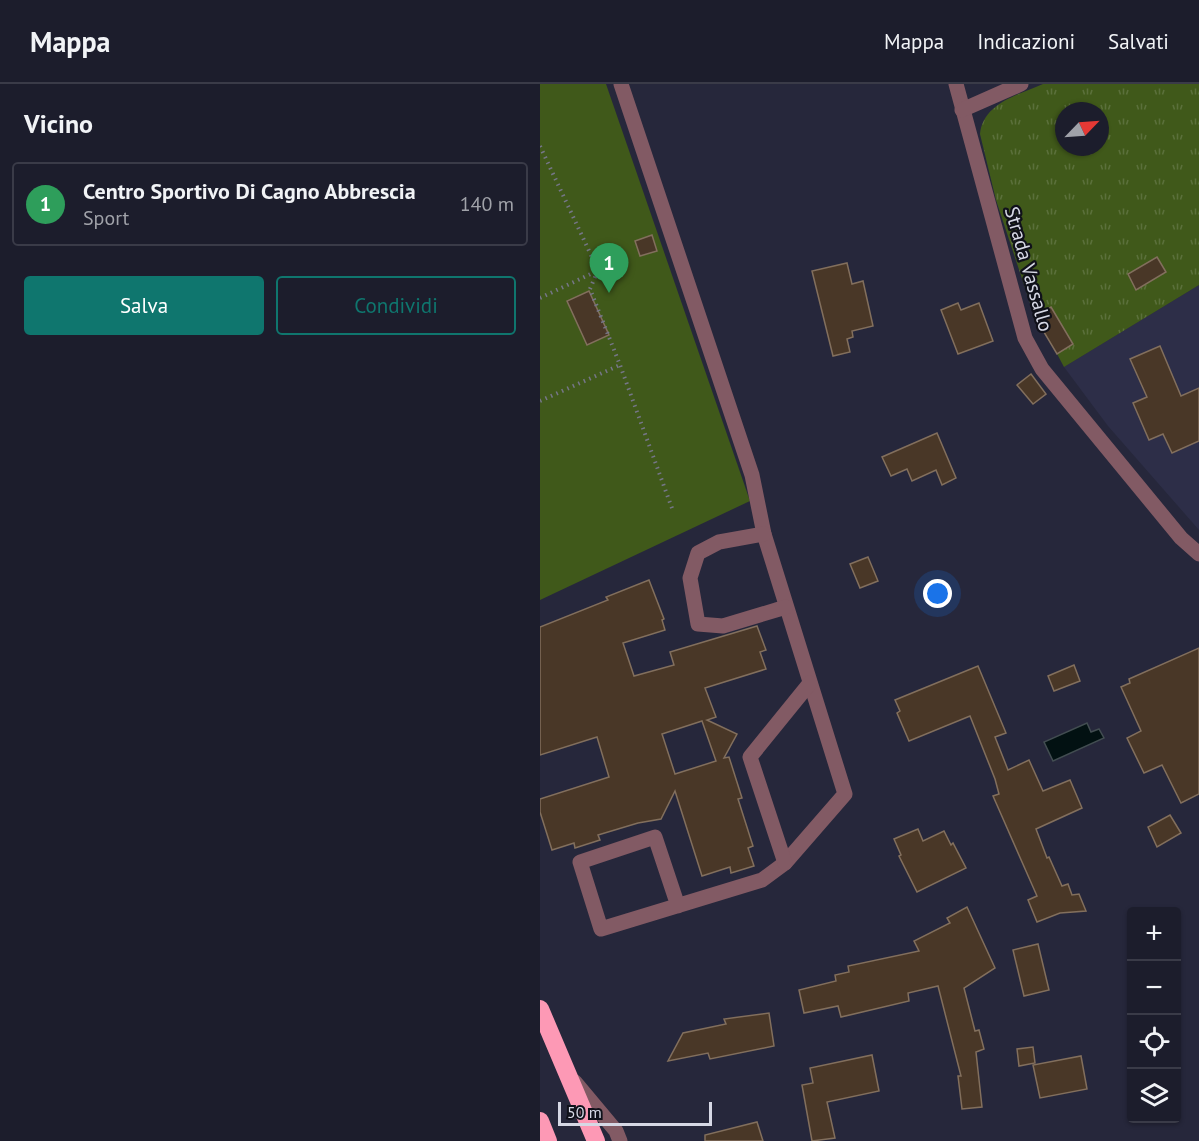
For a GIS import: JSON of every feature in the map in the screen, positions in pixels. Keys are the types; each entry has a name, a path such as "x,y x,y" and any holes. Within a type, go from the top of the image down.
{"highway":[{"path":"540,1009 596,1141"},
{"path":"540,1121 548,1141"}],"street":[{"path":"621,84 752,475 764,534 845,794 785,863 762,880 678,906 601,929 580,862 655,837 678,906"},
{"name":"Strada Vassallo","path":"956,84 1025,338 1042,369 1091,430 1133,477 1181,538 1199,554"},
{"path":"962,110 1021,84"},
{"path":"764,534 719,542 698,553 690,578 698,624 723,626 786,607"},
{"path":"785,863 750,757 810,683"},
{"path":"567,1072 616,1131 620,1141"}],"path":[{"path":"540,146 598,270 590,289 673,511"},
{"path":"540,298 598,270"},
{"path":"540,401 620,365"}],"shaded area":[{"path":"1199,285 1199,530 1108,426 1064,367"},
{"path":"1087,723 1091,732 1099,729 1104,738 1053,761 1044,742"}],"green space":[{"path":"540,84 606,84 750,501 540,600"},
{"path":"1043,84 1199,84 1199,285 1064,367 1030,303 996,200 980,134 988,115 995,107 1013,96"}],"building":[{"path":"652,235 657,251 640,256 635,241"},
{"path":"1157,257 1166,272 1136,290 1128,274"},
{"path":"847,263 852,284 863,281 873,326 852,331 853,337 847,339 850,352 833,356 812,271"},
{"path":"589,291 609,335 587,345 567,301"},
{"path":"958,303 961,310 979,303 993,341 958,354 941,310"},
{"path":"1051,307 1073,344 1057,354 1035,317"},
{"path":"1160,346 1181,396 1199,388 1199,441 1172,453 1163,434 1149,440 1133,403 1147,397 1130,359"},
{"path":"1031,374 1046,394 1033,404 1017,385"},
{"path":"937,433 956,478 942,485 936,470 912,481 907,469 891,476 882,457"},
{"path":"868,557 878,581 860,588 850,564"},
{"path":"649,580 664,619 662,620 665,630 623,643 634,676 674,665 670,652 757,626 766,650 760,652 766,669 705,688 716,717 707,720 737,734 724,758 729,757 742,798 738,799 753,846 748,848 754,866 731,873 730,867 702,876 675,791 661,819 598,835 600,840 575,848 574,843 552,850 540,812 540,799 609,777 597,737 540,755 540,627 608,600 606,597","holes":["702,721 716,761 675,774 662,734"]},
{"path":"1199,648 1199,794 1181,803 1162,765 1144,773 1127,738 1141,731 1121,687 1130,683 1129,679"},
{"path":"1074,665 1080,681 1054,691 1048,676"},
{"path":"978,666 1006,733 995,737 1008,770 1029,760 1043,791 1070,780 1082,808 1036,829 1047,858 1049,857 1062,886 1068,884 1072,895 1079,894 1086,911 1060,913 1037,922 1028,900 1037,896 993,796 999,794 995,779 970,716 909,741 897,713 900,711 895,700"},
{"path":"1170,815 1181,833 1157,847 1148,827"},
{"path":"918,829 923,841 944,831 966,868 917,892 899,856 901,855 894,839"},
{"path":"967,907 995,968 964,988 975,1031 979,1030 984,1049 976,1052 982,1107 962,1109 958,1076 961,1076 938,986 908,993 909,1001 841,1017 838,1006 804,1013 799,990 836,981 835,975 849,972 848,966 919,951 914,941 950,923 947,918"},
{"path":"1038,944 1049,990 1024,996 1013,950"},
{"path":"769,1013 774,1046 710,1059 708,1053 668,1061 683,1033 726,1024 724,1019"},
{"path":"1033,1047 1035,1063 1019,1066 1017,1049"},
{"path":"872,1055 879,1091 827,1102 835,1138 812,1141 802,1085 813,1083 810,1068"},
{"path":"1081,1056 1087,1089 1040,1098 1033,1065"},
{"path":"757,1122 763,1141 705,1141 705,1135"}],"place":[{"name":"Centro Sportivo Di Cagno Abbrescia","path":"609,293"}]}
